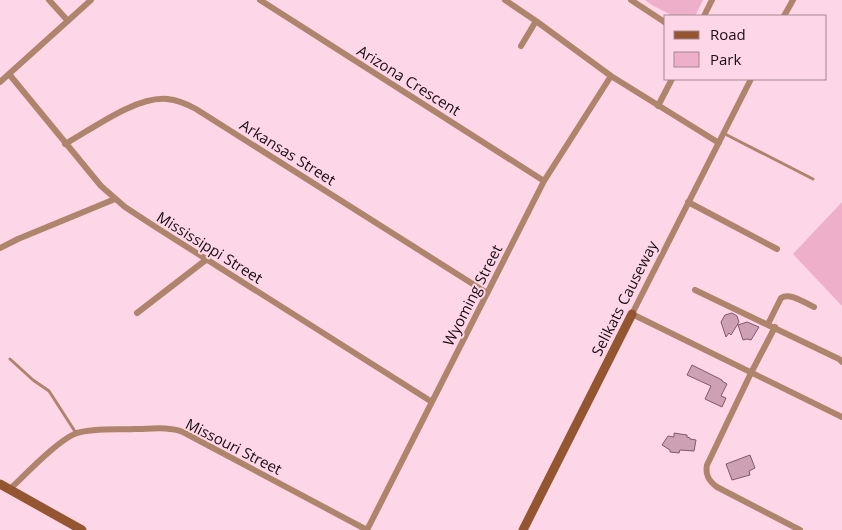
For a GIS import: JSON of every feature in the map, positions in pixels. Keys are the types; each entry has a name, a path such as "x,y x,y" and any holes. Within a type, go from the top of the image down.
{"street":[{"path":"50,0 68,21"},
{"path":"0,82 91,0"},
{"name":"Arizona Crescent","path":"260,0 544,181"},
{"path":"505,0 611,76 719,143"},
{"path":"631,0 664,22"},
{"path":"704,15 712,0"},
{"path":"785,15 793,0"},
{"path":"521,46 536,21"},
{"name":"Mississippi Street","path":"8,74 65,144 114,199 432,402"},
{"name":"Wyoming Street","path":"367,530 544,181 611,76"},
{"path":"658,106 671,80"},
{"name":"Selikats Causeway","path":"522,530 751,80"},
{"name":"Arkansas Street","path":"65,144 137,104 160,99 181,102 196,109 487,294"},
{"path":"0,248 114,199"},
{"path":"688,202 777,249"},
{"path":"137,313 207,259"},
{"path":"695,290 775,327 842,362"},
{"path":"768,324 781,298 784,296 790,296 814,307"},
{"path":"632,314 842,417"},
{"path":"775,327 707,465 707,475 711,483 716,487 800,530"},
{"name":"Missouri Street","path":"10,490 54,449 77,433 93,430 162,428 178,430 367,530"},
{"path":"0,484 77,529"}],"lane":[{"path":"724,134 813,178"},
{"path":"10,359 48,391 77,433"}],"green space":[{"path":"645,0 703,0 696,15 671,15"},
{"path":"842,202 842,306 793,254"}],"building":[{"path":"732,313 737,316 739,322 731,335 729,333 726,337 721,322 725,315"},
{"path":"747,322 759,327 751,340 743,340 738,325"},
{"path":"692,365 727,384 721,396 726,398 722,407 705,399 711,386 687,375"},
{"path":"674,433 687,435 690,439 696,440 694,451 680,450 679,453 670,452 670,450 662,445 668,436 674,437"},
{"path":"750,455 755,468 749,471 750,475 732,480 726,464"}]}
